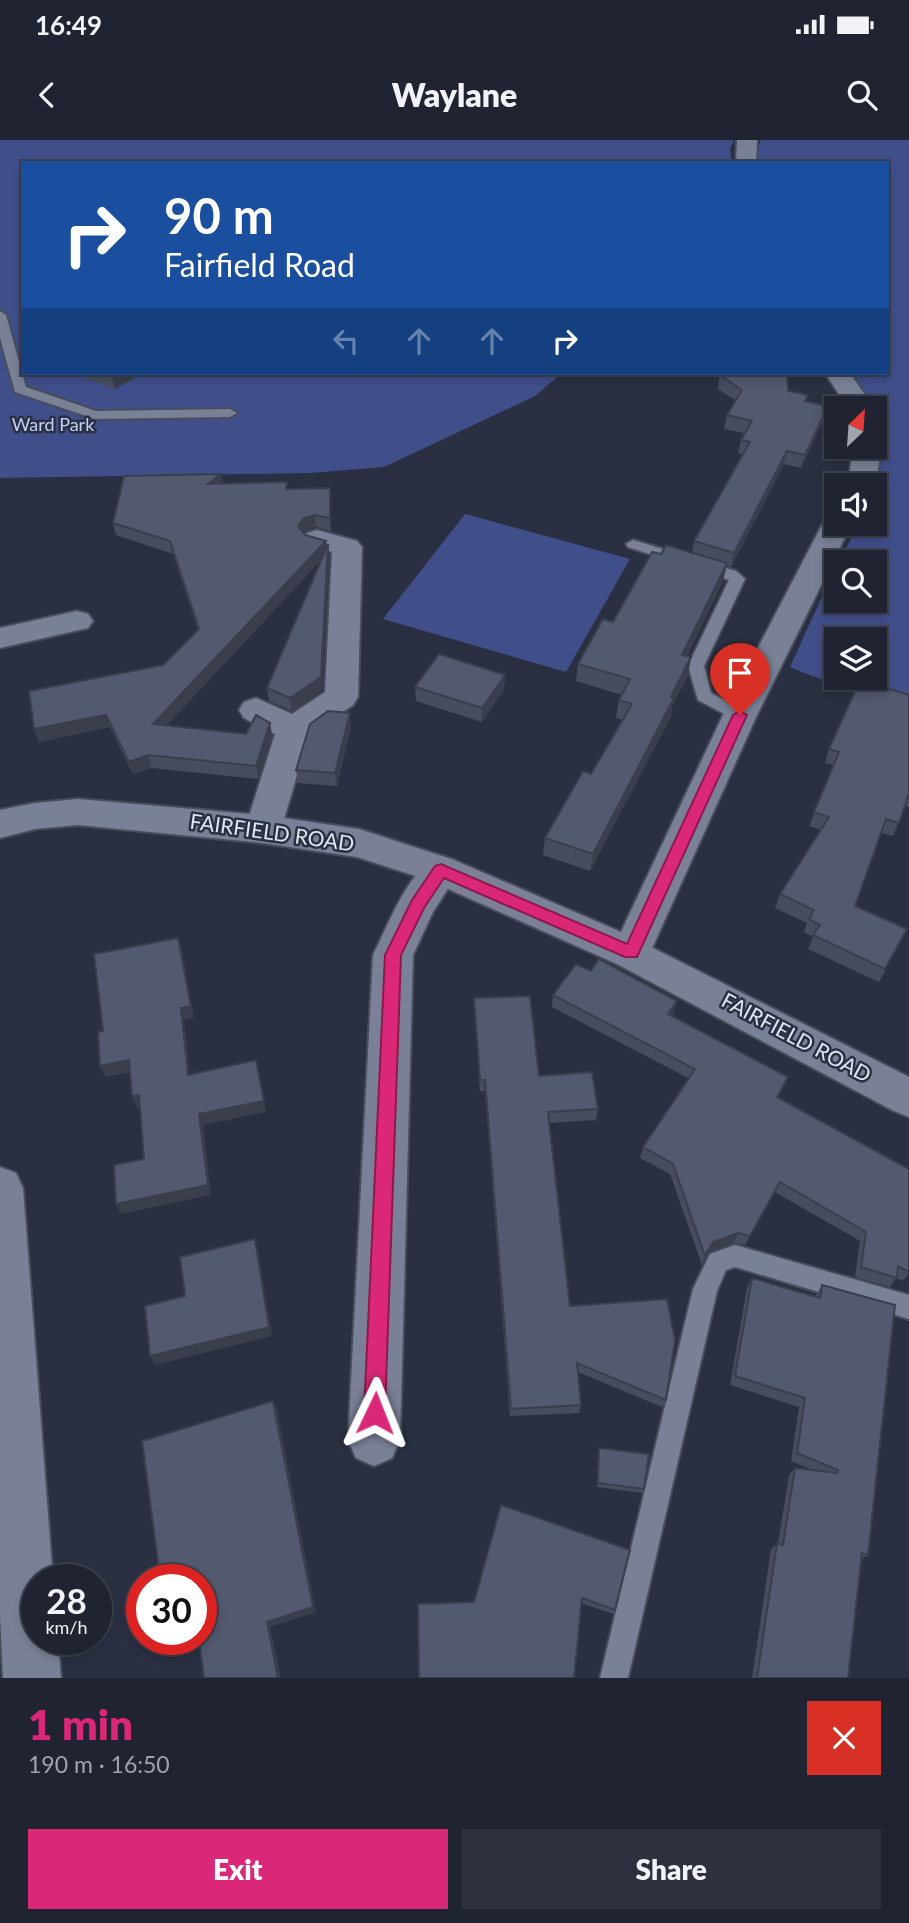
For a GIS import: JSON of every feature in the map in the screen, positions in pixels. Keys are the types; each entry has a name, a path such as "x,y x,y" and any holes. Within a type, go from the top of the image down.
{"street":[{"path":"746,161 747,140"},
{"path":"837,375 852,396"},
{"path":"631,953 740,715 786,630 807,580 831,536"},
{"path":"263,829 293,729 341,697 347,547 317,538"},
{"path":"0,638 77,621"},
{"path":"256,710 293,729"},
{"name":"FAIRFIELD ROAD","path":"0,824 35,816 78,812 263,829 359,843 441,870 631,953 909,1098"},
{"path":"374,1440 393,955 418,904 441,870"},
{"path":"0,1188 12,1556 32,1678"}],"lane":[{"path":"0,315 20,389 95,415 230,412"},
{"path":"0,376 16,373"},
{"path":"633,544 731,574 737,579 696,666 704,696 740,715"},
{"path":"614,1678 705,1289 718,1262 735,1256 909,1307"}],"green space":[{"name":"Ward Park","path":"0,140 734,140 730,148 732,161 21,161 21,375 560,375 535,396 384,467 310,473 0,478"},
{"path":"761,140 909,140 909,707 857,690 887,690 887,627 824,627 824,680 790,667 824,592 824,613 887,613 887,550 845,550 852,536 887,536 887,473 877,473 877,459 887,459 887,396 865,396 850,375 889,375 889,161 756,161 756,151"},
{"path":"465,514 630,559 566,672 383,619"}],"building":[{"path":"721,375 787,375 788,391 808,395 805,401 824,405 824,415 805,455 787,451 734,553 694,541 750,442 741,440 752,421 727,415 742,390"},
{"path":"221,474 208,484 287,482 286,489 330,488 330,518 315,515 304,518 298,526 305,535 326,541 153,724 246,734 256,715 270,723 256,766 148,755 129,762 106,715 34,729 29,691 163,665 199,629 170,541 113,523 124,476"},
{"path":"328,544 321,677 290,698 267,688"},
{"path":"666,545 727,563 682,655 691,657 671,697 674,698 593,854 545,838 583,771 591,774 632,704 619,700 630,679 578,664 603,619 613,622 652,552 661,554"},
{"path":"439,654 505,675 482,708 415,687"},
{"path":"887,688 909,695 909,793 899,823 886,819 855,906 907,929 885,969 813,935 820,925 809,919 814,910 780,894 829,817 814,812 839,752 829,749 856,690"},
{"path":"328,711 350,713 335,773 296,770 310,724"},
{"path":"178,938 191,1006 181,1008 188,1075 256,1060 264,1101 199,1114 208,1185 116,1204 114,1165 144,1159 139,1095 132,1096 129,1060 100,1066 98,1032 103,1031 94,954"},
{"path":"599,959 677,1001 668,1014 788,1077 777,1097 909,1169 909,1272 898,1266 897,1278 861,1267 866,1232 780,1182 750,1236 738,1233 713,1242 705,1256 673,1164 643,1147 695,1069 553,995 576,964 591,971"},
{"path":"530,996 539,1076 592,1072 598,1109 548,1112 570,1306 667,1299 675,1340 666,1400 577,1363 581,1405 511,1409 485,1080 480,1080 474,998"},
{"path":"255,1239 269,1327 150,1356 145,1306 185,1296 180,1257"},
{"path":"752,1278 820,1298 822,1285 895,1305 868,1555 862,1553 848,1678 757,1678 777,1543 783,1545 795,1468 837,1473 838,1470 797,1453 805,1398 735,1376"},
{"path":"273,1401 313,1607 267,1622 278,1678 204,1678 201,1655 217,1655 217,1564 158,1564 142,1441"},
{"path":"599,1448 649,1454 644,1489 598,1483"},
{"path":"501,1505 630,1550 615,1610 582,1598 574,1678 419,1678 418,1604 474,1602"}],"route":[{"path":"375,1413 393,955 418,904 441,870 631,953 740,715"}]}
